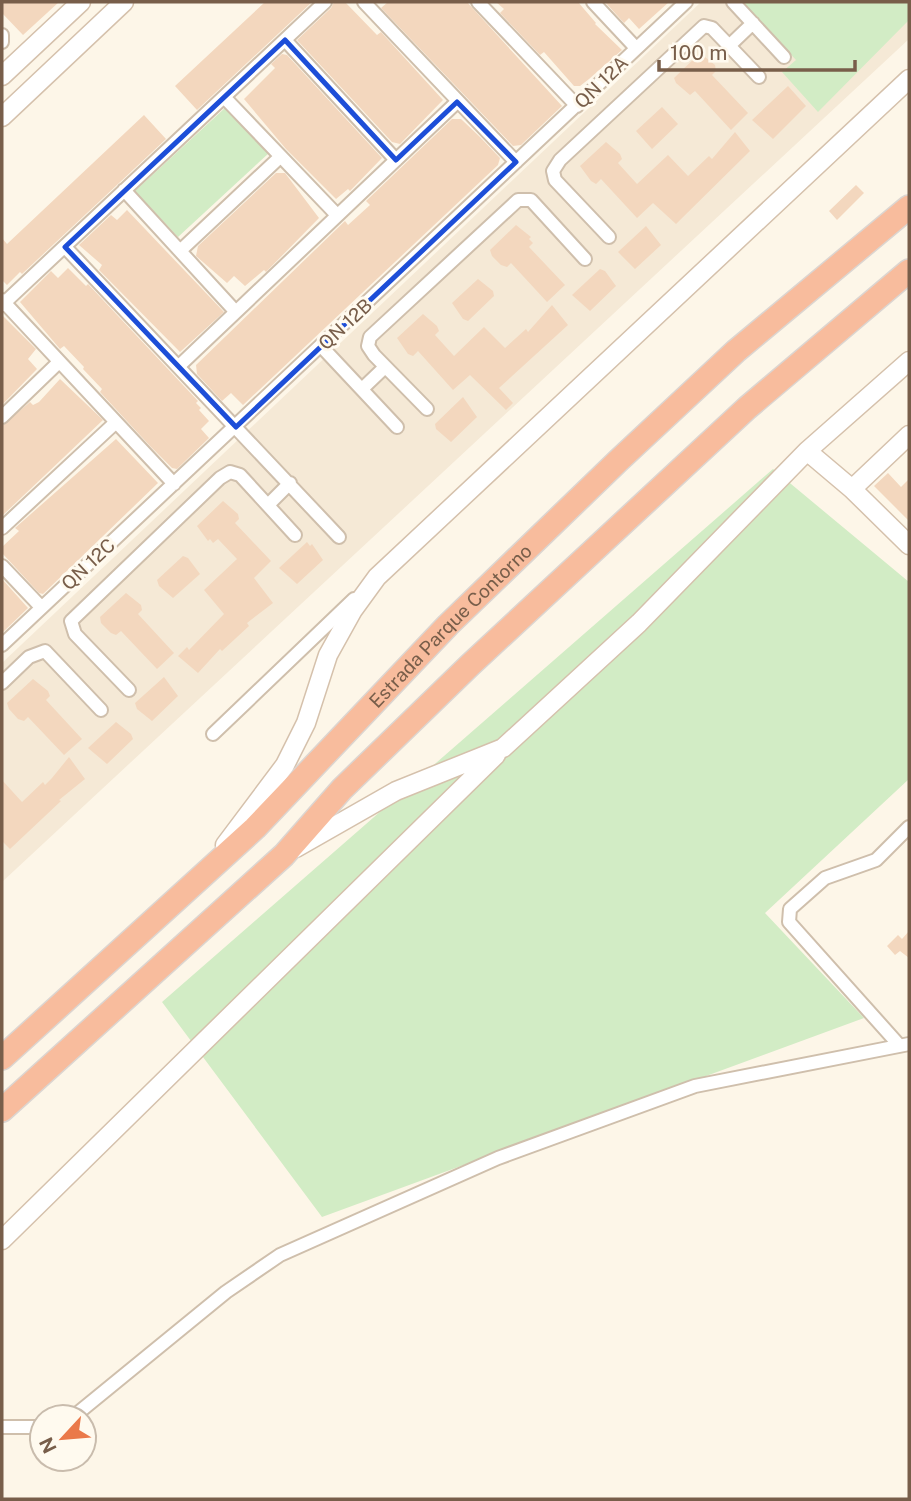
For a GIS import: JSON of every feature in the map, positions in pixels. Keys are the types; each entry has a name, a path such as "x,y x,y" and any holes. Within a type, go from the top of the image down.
{"highway":[{"name":"Estrada Parque Contorno","path":"2,1058 255,828 448,625 618,461 736,351 909,207"},
{"name":"Estrada Parque Contorno","path":"2,1110 284,855 342,789 470,665 747,408 909,271"},
{"path":"27,1035 41,1026 58,1029 60,1045 51,1063"}],"main road":[{"path":"2,117 124,2"},
{"path":"78,5 78,25 94,30"},
{"path":"2,76 78,5"},
{"path":"45,36 59,36 64,49 63,60"},
{"path":"197,880 285,765 306,723 328,655 353,610 377,577 909,79"},
{"path":"2,1240 503,748 639,623 807,451 909,360"},
{"path":"852,489 909,435"},
{"path":"807,451 852,489 909,545"},
{"path":"284,855 396,791 503,748"}],"street":[{"path":"174,484 3,303 324,2"},
{"path":"364,2 516,162"},
{"path":"478,2 577,106"},
{"path":"593,2 636,48"},
{"name":"QN 12A","path":"516,162 686,2"},
{"path":"733,2 784,57"},
{"path":"730,45 753,23"},
{"path":"609,237 555,180 554,166 700,29 712,27 759,77"},
{"path":"2,35 2,42"},
{"path":"285,40 396,160"},
{"path":"225,97 337,214"},
{"path":"179,366 457,102"},
{"path":"181,250 281,157"},
{"name":"QN 12B","path":"174,484 516,162"},
{"path":"124,191 235,311"},
{"path":"427,409 369,350 370,337 518,200 531,200 585,259"},
{"path":"65,247 339,537"},
{"path":"321,346 397,427"},
{"path":"2,417 59,362"},
{"path":"362,389 385,368"},
{"path":"2,528 115,423"},
{"path":"129,690 75,634 71,621 75,614 226,474 240,475 295,535"},
{"path":"268,505 290,483"},
{"name":"QN 12C","path":"2,645 174,484"},
{"path":"2,566 41,607"},
{"path":"213,734 377,577"},
{"path":"2,683 29,657 45,651 101,710"},
{"path":"904,1044 789,922 790,909 825,878 876,860 909,827"},
{"path":"90,1403 226,1292 280,1255 498,1158 695,1086 904,1044"},
{"path":"2,1427 28,1427"}],"highlighted area":[{"path":"285,40 396,160 457,102 516,162 236,427 65,247"}],"shaded area":[{"path":"701,2 909,2 909,39 2,882 2,663"}],"green space":[{"path":"742,2 909,2 909,20 818,112 782,72 796,60"},
{"path":"226,107 269,153 178,237 135,191"},
{"path":"773,469 909,582 909,779 765,913 864,1018 322,1217 162,1002"}],"building":[{"path":"2,2 59,2 23,35 2,13"},
{"path":"265,2 312,2 197,110 175,86"},
{"path":"334,2 345,2 377,35 381,32 443,100 400,144 392,142 297,40"},
{"path":"388,2 467,2 562,106 521,145 513,146 381,8"},
{"path":"496,2 578,2 595,24 622,50 580,86 574,86 544,52 540,55 500,13 504,9"},
{"path":"605,2 669,2 639,29 629,18 624,23"},
{"path":"700,53 715,65 716,71 712,75 748,113 731,130 695,91 690,95 676,83 674,78"},
{"path":"282,54 287,55 382,158 350,191 348,189 336,199 286,149 244,99 275,68 271,64"},
{"path":"788,86 806,106 773,139 752,120"},
{"path":"662,107 678,124 652,149 636,131"},
{"path":"144,115 166,139 7,285 2,280 2,238 7,244"},
{"path":"452,119 461,119 480,137 500,158 498,165 243,405 231,393 222,401 197,374 196,365 345,221 348,225 370,205 366,201"},
{"path":"735,132 750,151 676,224 653,203 637,218 601,179 596,184 591,181 580,166 606,142 620,154 622,159 618,163 637,184 668,155 688,176 709,156 712,159"},
{"path":"276,173 285,173 319,218 266,272 264,270 245,286 234,276 227,283 196,256 198,246"},
{"path":"856,185 864,193 837,220 829,211"},
{"path":"127,210 224,312 180,352 99,270 102,265 79,245 111,215 117,220"},
{"path":"516,225 531,237 529,239 533,243 529,247 565,285 547,302 511,263 507,267 501,265 492,256 490,250"},
{"path":"646,226 661,245 635,269 618,252"},
{"path":"68,268 86,286 88,284 198,401 196,403 201,408 199,410 209,421 201,429 209,438 177,469 172,468 150,446 100,392 102,389 84,367 64,346 60,349 20,302 51,271 58,278"},
{"path":"600,269 605,271 616,286 590,311 572,295"},
{"path":"478,279 493,291 494,296 468,321 463,319 452,303"},
{"path":"552,305 568,325 499,388 513,403 506,410 470,375 453,390 418,351 413,356 408,354 397,338 423,314 437,326 439,331 435,335 454,356 484,327 505,348 526,329 528,332"},
{"path":"2,315 36,349 28,359 37,369 2,405"},
{"path":"60,379 103,420 3,515 2,426 30,402 33,405 39,402"},
{"path":"463,397 477,417 451,442 436,429 435,424"},
{"path":"116,439 158,483 43,594 39,593 2,553 2,547 19,531 15,528"},
{"path":"888,473 901,487 909,479 909,521 874,486"},
{"path":"223,501 238,514 239,519 235,523 271,561 254,578 273,603 247,623 249,626 222,651 220,649 198,673 178,656 187,647 189,650 224,614 204,590 237,559 218,539 213,543 210,539 208,541 197,526"},
{"path":"307,542 310,546 312,544 323,560 297,584 279,568"},
{"path":"183,556 188,558 200,574 173,598 159,586 157,580"},
{"path":"2,579 28,608 2,633"},
{"path":"126,593 141,605 142,610 138,614 174,653 157,669 121,631 116,635 111,633 101,623 100,617"},
{"path":"164,677 178,696 152,721 137,709 135,703"},
{"path":"33,679 48,691 50,696 46,700 82,739 64,755 28,717 24,721 18,719 9,709 7,703"},
{"path":"116,722 131,734 133,739 107,764 88,748"},
{"path":"69,757 85,779 59,800 61,801 10,849 2,841 2,780 22,802 43,782 45,785"},
{"path":"909,931 909,958 900,951 895,955 887,946 898,935 902,939"}]}
